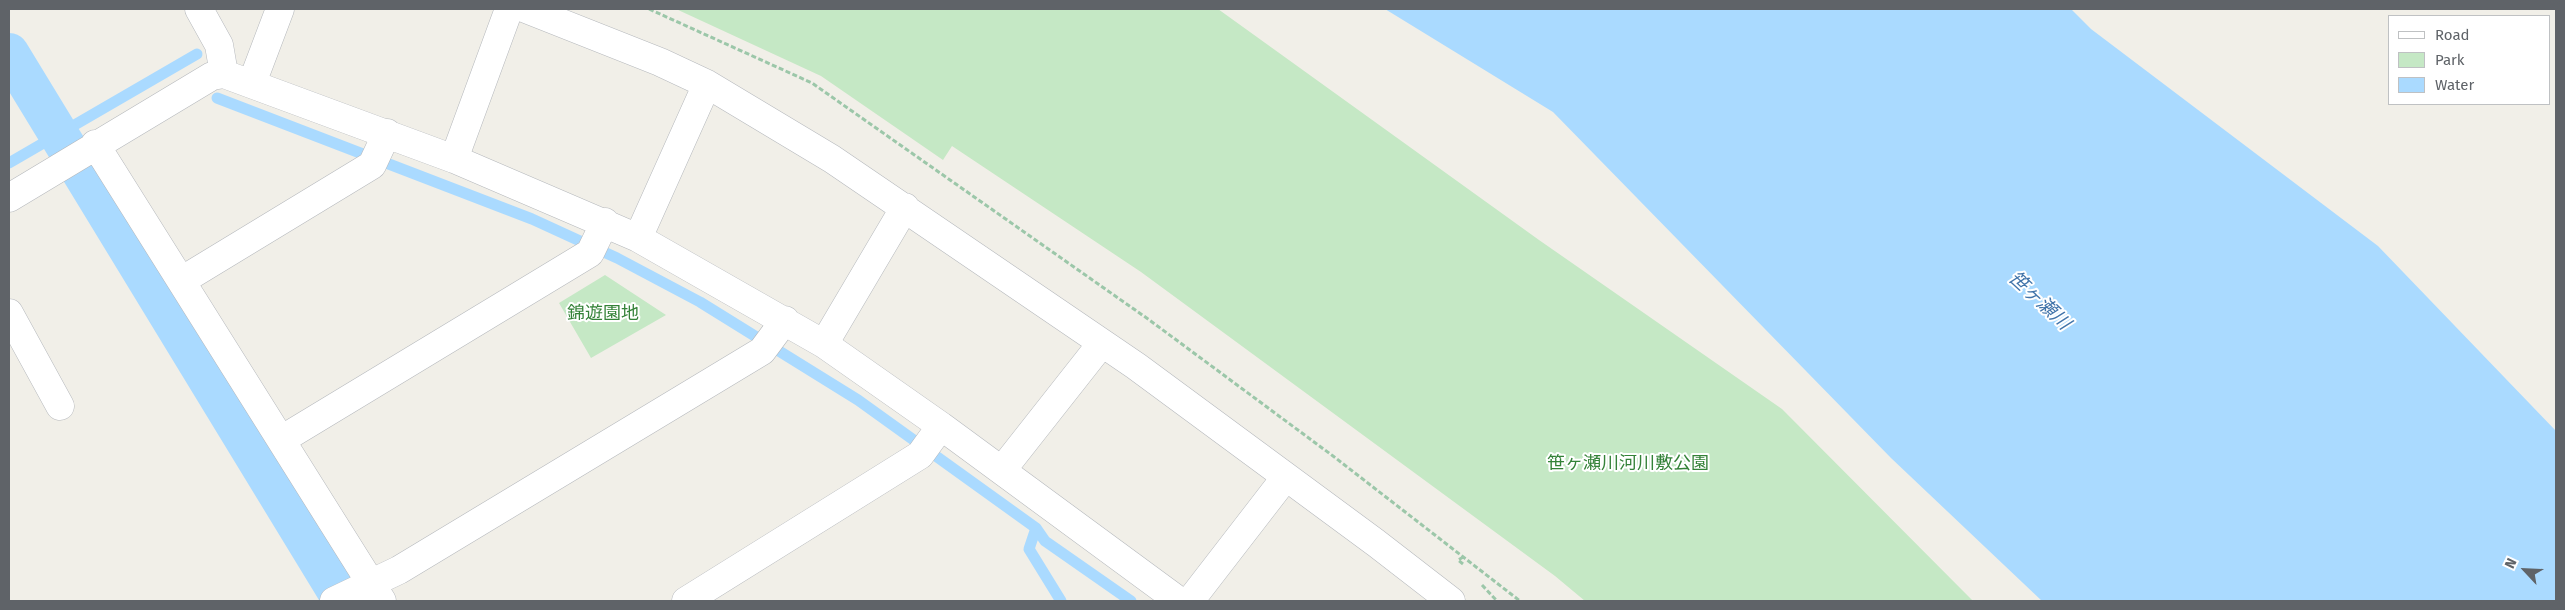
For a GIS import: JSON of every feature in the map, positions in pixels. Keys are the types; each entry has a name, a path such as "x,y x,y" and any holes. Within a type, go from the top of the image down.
{"street":[{"path":"199,9 219,46 224,74"},
{"path":"252,83 280,9"},
{"path":"454,159 509,9"},
{"path":"526,9 660,62 708,84 832,159 1102,343 1376,543 1451,601"},
{"path":"9,198 212,76 224,74 252,83 380,149 454,159 597,238 638,238 774,335 824,344 931,440 1002,470 1179,601"},
{"path":"638,238 708,84"},
{"path":"90,148 181,281 281,440 359,594 774,335"},
{"path":"181,281 380,149"},
{"path":"824,344 905,207"},
{"path":"281,440 597,238"},
{"path":"9,313 60,406"},
{"path":"1002,470 1102,343"},
{"path":"686,601 931,440"},
{"path":"1190,601 1285,478"}],"path":[{"path":"648,9 812,83 1148,319 1334,456 1520,601"}],"green space":[{"name":"笹ヶ瀬川河川敷公園","path":"676,9 1218,9 1539,240 1782,409 1973,601 1585,601 1555,576 1141,272 952,146 943,160 821,76"},
{"name":"錦遊園地","path":"605,275 666,315 591,358 559,303"}],"water":[{"name":"笹ヶ瀬川","path":"1385,9 2071,9 2091,29 2378,246 2556,431 2556,601 2042,601 1891,458 1553,112"}],"waterway":[{"path":"9,53 343,601"},
{"path":"9,163 197,54"},
{"path":"217,98 532,219 617,258 700,302 858,400 1036,528 1045,541 1131,601"},
{"path":"1036,528 1029,549 1061,601"}]}
